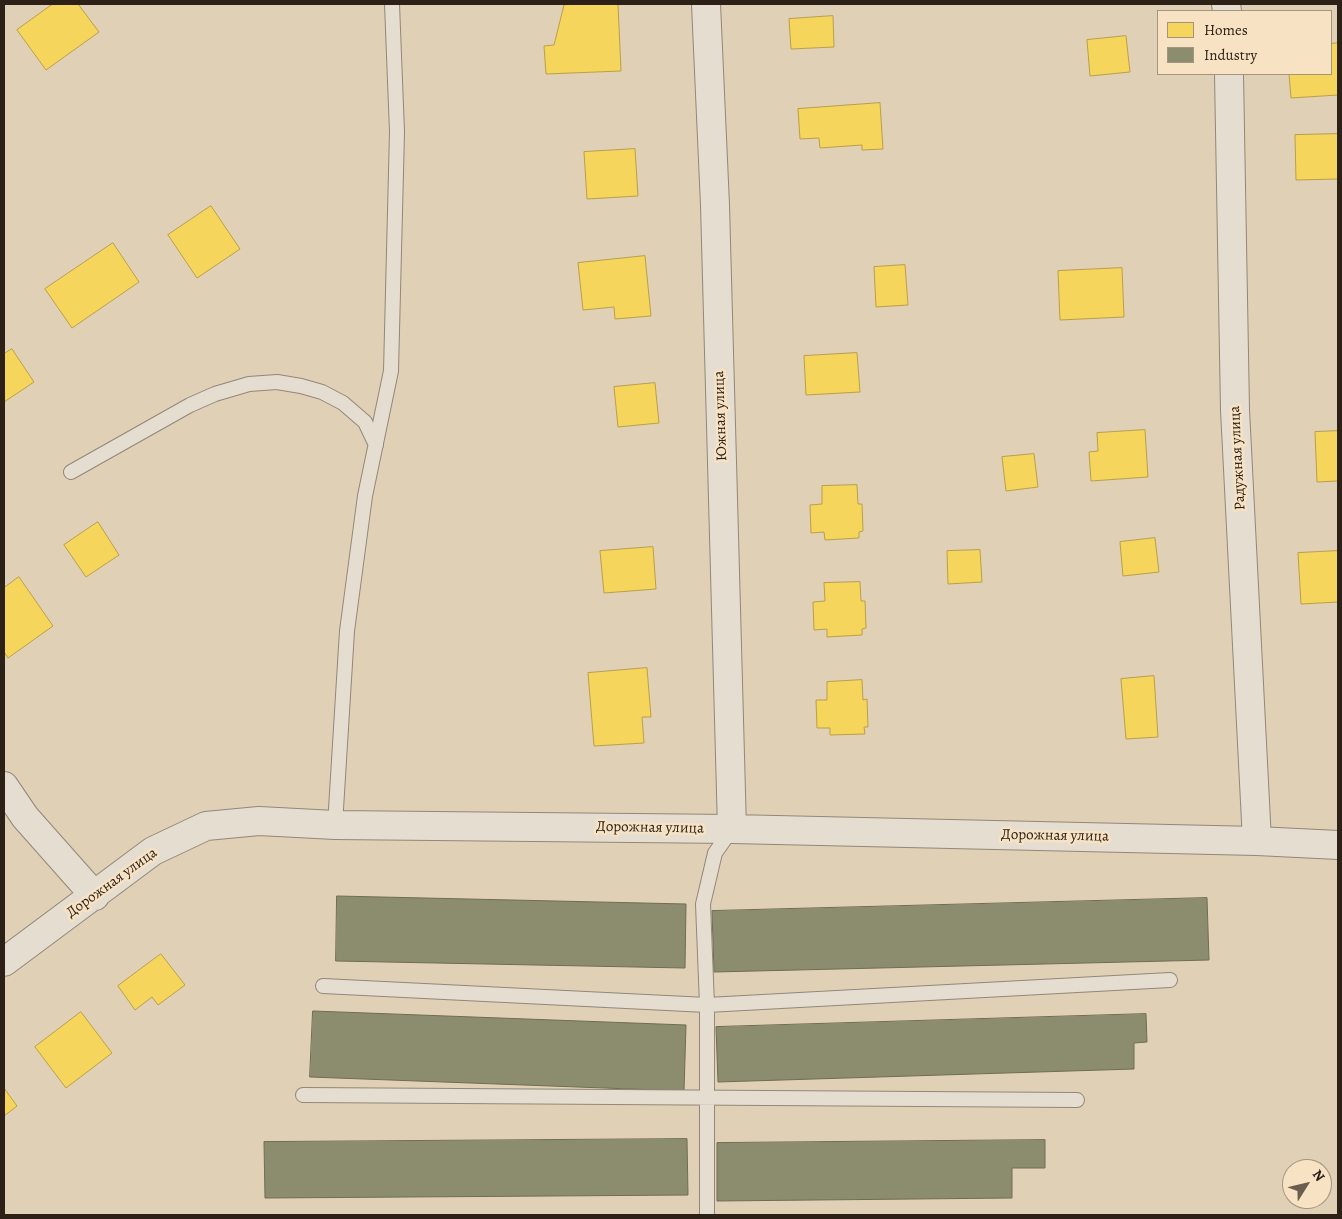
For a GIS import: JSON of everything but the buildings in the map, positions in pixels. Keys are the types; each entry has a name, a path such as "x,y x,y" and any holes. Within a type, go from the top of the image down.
{"street":[{"name":"Южная улица","path":"706,4 715,205 732,829"},
{"name":"Радужная улица","path":"1229,75 1235,410 1257,841"},
{"path":"4,786 25,817 95,896"},
{"name":"Дорожная улица","path":"4,962 153,851 206,826 258,821 335,825 732,829 1257,841 1338,845"}],"lane":[{"path":"335,825 347,631 365,496 391,371 397,132 392,4"},
{"path":"71,472 190,405 215,394 249,384 277,382 322,392 343,403 365,422 376,445"},
{"path":"707,1215 707,1005 703,904 715,853 732,829"},
{"path":"323,986 707,1005 1170,980"},
{"path":"303,1095 1077,1100"}]}
